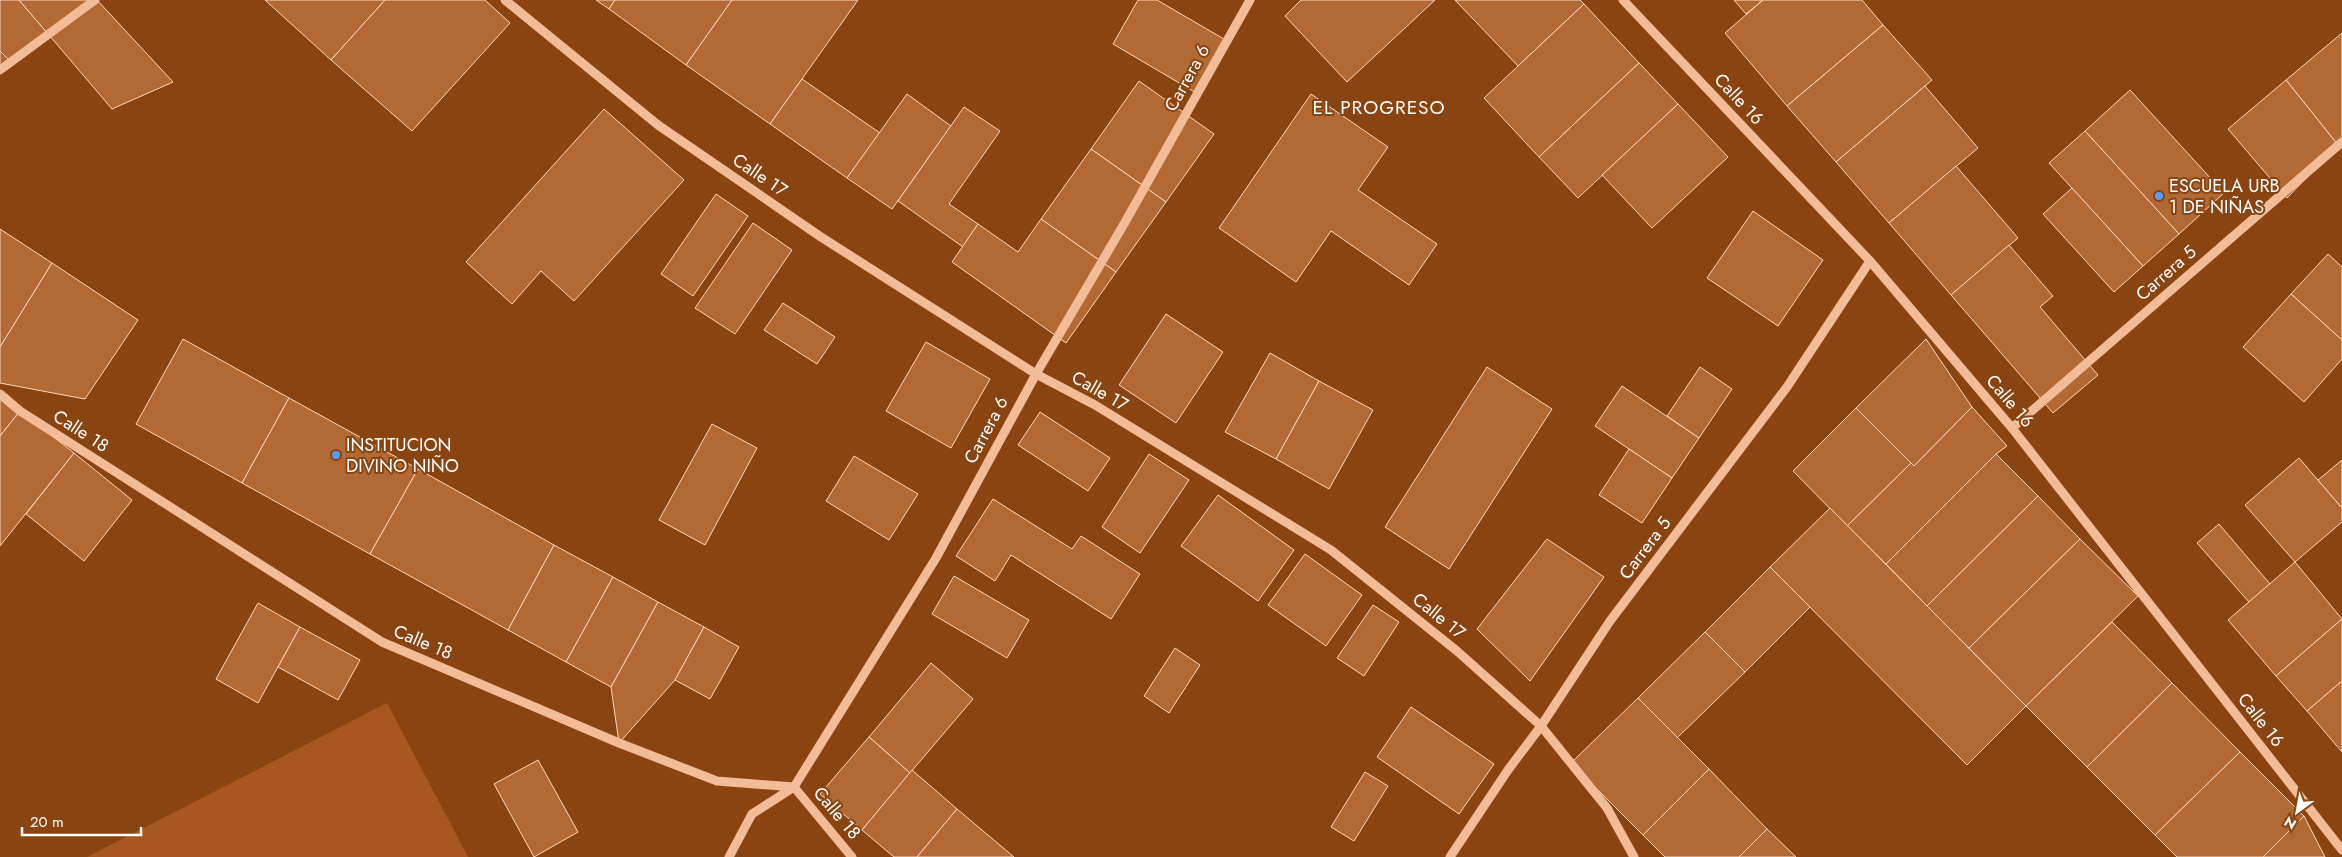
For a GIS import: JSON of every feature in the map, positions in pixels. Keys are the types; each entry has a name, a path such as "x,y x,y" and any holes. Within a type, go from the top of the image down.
{"street":[{"path":"0,70 95,0"},
{"name":"Calle 17","path":"505,0 658,125 821,237 1036,374 1094,405 1331,550 1458,651 1542,726 1607,808 1634,857"},
{"name":"Carrera 6","path":"729,857 752,814 794,787 936,558 1036,374 1124,224 1250,0"},
{"name":"Calle 16","path":"1623,0 1870,261 2012,428 2342,850"},
{"name":"Carrera 5","path":"2012,428 2342,142"},
{"name":"Carrera 5","path":"1450,857 1508,770 1542,726 1610,621 1787,387 1870,261"},
{"name":"Calle 18","path":"0,394 20,411 382,642 619,743 717,781 794,787 852,857"}],"shaded area":[{"path":"387,703 468,857 87,857"}],"building":[{"path":"0,0 19,0 49,35 12,63 0,51"},
{"path":"19,0 95,0 49,35"},
{"path":"97,0 173,82 112,109 49,35"},
{"path":"265,0 385,0 331,60"},
{"path":"385,0 485,0 510,23 412,131 331,60"},
{"path":"596,0 615,0 609,9"},
{"path":"615,0 732,0 686,65 609,9"},
{"path":"732,0 858,0 770,124 686,65"},
{"path":"1138,0 1157,0 1229,42 1198,94 1113,44"},
{"path":"1301,0 1435,0 1347,82 1285,16"},
{"path":"1455,0 1580,0 1584,4 1518,66"},
{"path":"1734,0 1763,0 1746,14"},
{"path":"1763,0 1862,0 1883,25 1787,106 1725,33"},
{"path":"1584,4 1639,63 1539,157 1484,98"},
{"path":"1883,25 1932,80 1836,162 1787,106"},
{"path":"2342,33 2342,141 2338,145 2286,80"},
{"path":"0,51 12,63 0,74"},
{"path":"1639,63 1678,104 1578,198 1539,157"},
{"path":"802,79 880,133 847,178 770,124"},
{"path":"2286,80 2338,145 2287,198 2228,129"},
{"path":"1139,81 1214,134 1166,202 1091,149"},
{"path":"1925,86 1978,148 1889,223 1836,162"},
{"path":"2130,90 2224,193 2179,234 2085,131"},
{"path":"907,94 951,126 892,209 847,178"},
{"path":"1311,94 1388,147 1358,190 1437,244 1409,285 1331,231 1296,282 1219,228"},
{"path":"1678,104 1728,157 1652,228 1602,175"},
{"path":"964,107 1000,131 949,204 978,224 963,247 898,201"},
{"path":"604,109 684,180 574,301 541,271 512,304 466,262"},
{"path":"2085,131 2179,234 2143,266 2049,163"},
{"path":"1091,149 1166,202 1116,272 1041,219"},
{"path":"1956,166 2018,238 1951,295 1889,223"},
{"path":"2072,188 2143,266 2114,292 2043,214"},
{"path":"716,194 748,216 693,296 661,274"},
{"path":"1753,211 1823,260 1778,326 1707,278"},
{"path":"1041,219 1116,272 1066,343 952,262 978,224 1018,252"},
{"path":"753,223 792,250 735,334 695,308"},
{"path":"0,229 52,263 0,347"},
{"path":"2009,245 2053,296 2040,307 2098,375 2053,413 1951,295"},
{"path":"2328,254 2342,267 2342,340 2291,294"},
{"path":"52,263 138,320 85,399 0,383 0,347"},
{"path":"2291,294 2342,340 2342,359 2304,402 2243,347"},
{"path":"783,303 835,337 817,364 764,330"},
{"path":"1166,314 1223,352 1176,423 1119,385"},
{"path":"183,339 289,398 242,483 136,424"},
{"path":"1926,339 1972,407 1914,466 1856,408"},
{"path":"926,342 990,379 951,448 886,411"},
{"path":"1270,353 1319,381 1276,459 1225,432"},
{"path":"1487,367 1552,409 1449,569 1385,527"},
{"path":"1700,367 1732,389 1699,438 1667,416"},
{"path":"1319,381 1373,410 1329,489 1276,459"},
{"path":"1622,386 1699,438 1672,478 1595,426"},
{"path":"0,394 20,411 0,436"},
{"path":"289,398 418,469 370,554 242,483"},
{"path":"1972,407 2007,446 1996,454 1886,564 1847,526 1911,463 1914,466"},
{"path":"1856,408 1911,463 1847,526 1793,471"},
{"path":"20,411 74,453 0,546 0,436"},
{"path":"1040,412 1110,458 1088,491 1018,445"},
{"path":"712,424 757,448 705,545 659,520"},
{"path":"1629,449 1672,478 1642,523 1599,495"},
{"path":"74,453 132,500 84,561 26,514"},
{"path":"1149,454 1189,480 1140,553 1102,527"},
{"path":"1996,454 2038,496 1927,606 1886,564"},
{"path":"854,456 918,494 889,540 826,501"},
{"path":"2299,458 2342,508 2342,522 2295,562 2245,505"},
{"path":"2342,460 2342,508 2318,480"},
{"path":"418,469 554,545 508,630 370,554"},
{"path":"1218,495 1294,550 1258,601 1181,546"},
{"path":"2038,496 2080,539 1969,648 1927,606"},
{"path":"993,499 1072,549 1081,536 1140,574 1111,619 1011,555 995,581 956,556"},
{"path":"1830,508 2026,706 1967,765 1770,567"},
{"path":"2219,524 2270,584 2249,602 2197,543"},
{"path":"1547,539 1604,577 1530,681 1477,629"},
{"path":"2080,539 2138,596 2026,706 1969,648"},
{"path":"554,545 613,577 566,662 508,630"},
{"path":"1305,554 1362,595 1326,646 1268,605"},
{"path":"2295,562 2342,619 2276,676 2228,620"},
{"path":"1770,567 1810,607 1745,672 1705,632"},
{"path":"954,576 1029,620 1007,658 932,614"},
{"path":"613,577 658,602 611,687 566,662"},
{"path":"658,602 704,627 675,680 619,743 611,687"},
{"path":"258,603 300,627 258,703 216,679"},
{"path":"1373,605 1399,622 1364,676 1337,658"},
{"path":"2342,619 2342,681 2307,711 2276,676"},
{"path":"2112,622 2172,683 2087,767 2026,706"},
{"path":"300,627 360,660 338,700 278,667"},
{"path":"704,627 739,647 710,699 675,680"},
{"path":"1705,632 1745,672 1677,738 1638,698"},
{"path":"1175,648 1200,665 1169,713 1144,696"},
{"path":"931,663 973,699 910,773 869,737"},
{"path":"2342,681 2342,752 2307,711"},
{"path":"2172,683 2240,752 2155,835 2087,767"},
{"path":"1638,698 1709,769 1643,835 1571,763"},
{"path":"1411,707 1494,764 1459,814 1377,757"},
{"path":"869,737 910,773 862,830 820,794"},
{"path":"2240,752 2304,816 2263,857 2177,857 2155,835"},
{"path":"538,760 578,832 534,857 494,784"},
{"path":"1709,769 1767,829 1739,857 1665,857 1643,835"},
{"path":"912,770 957,809 917,857 894,857 862,830"},
{"path":"1365,772 1388,786 1354,841 1331,827"},
{"path":"957,809 1014,857 917,857"},
{"path":"2304,816 2325,857 2263,857"},
{"path":"1767,829 1796,857 1739,857"}],"place":[{"name":"ESCUELA URB 1 DE NIÑAS","path":"2159,196"},
{"name":"INSTITUCION DIVINO NIÑO","path":"336,455"}],"district":[{"name":"EL PROGRESO","path":"1379,107"}]}
